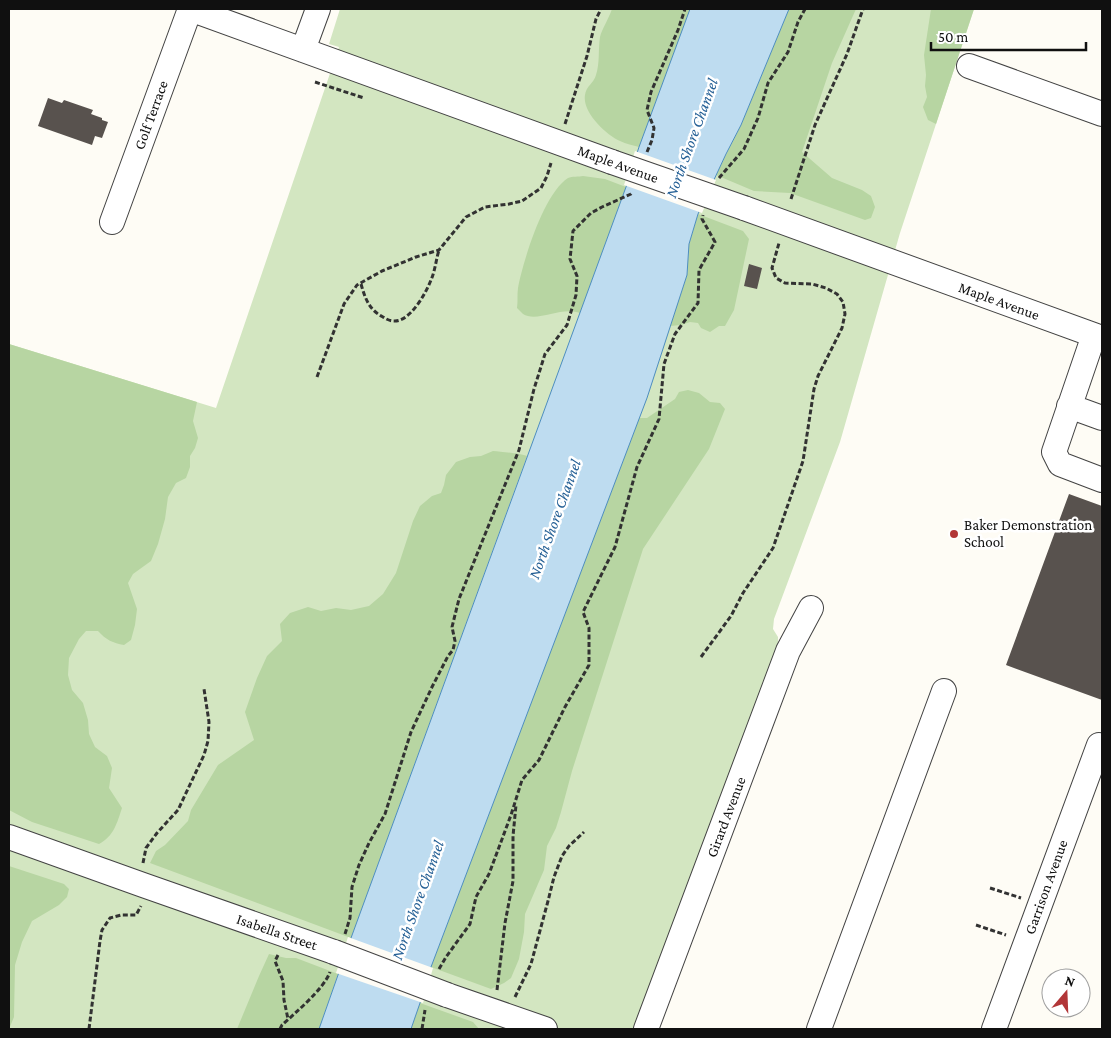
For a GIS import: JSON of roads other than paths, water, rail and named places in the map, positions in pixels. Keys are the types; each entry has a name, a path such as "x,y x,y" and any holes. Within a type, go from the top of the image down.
{"street":[{"name":"Maple Avenue","path":"190,9 1098,337"},
{"name":"Golf Terrace","path":"112,222 190,9"},
{"path":"303,50 318,9"},
{"path":"969,66 1102,114"},
{"path":"1098,337 1069,406 1054,452 1060,464 1102,480"},
{"path":"1069,406 1102,418"},
{"name":"Girard Avenue","path":"646,1029 788,651 811,608"},
{"path":"819,1029 944,691"},
{"name":"Garrison Avenue","path":"994,1029 1098,745"},
{"name":"Isabella Street","path":"9,836 546,1029"}],"water":[{"name":"North Shore Channel","path":"690,9 789,9 741,125 698,214 689,244 687,275 647,398 431,967 411,1029 319,1029 351,938"}],"place":[{"name":"Baker Demonstration School","path":"954,534"}]}
